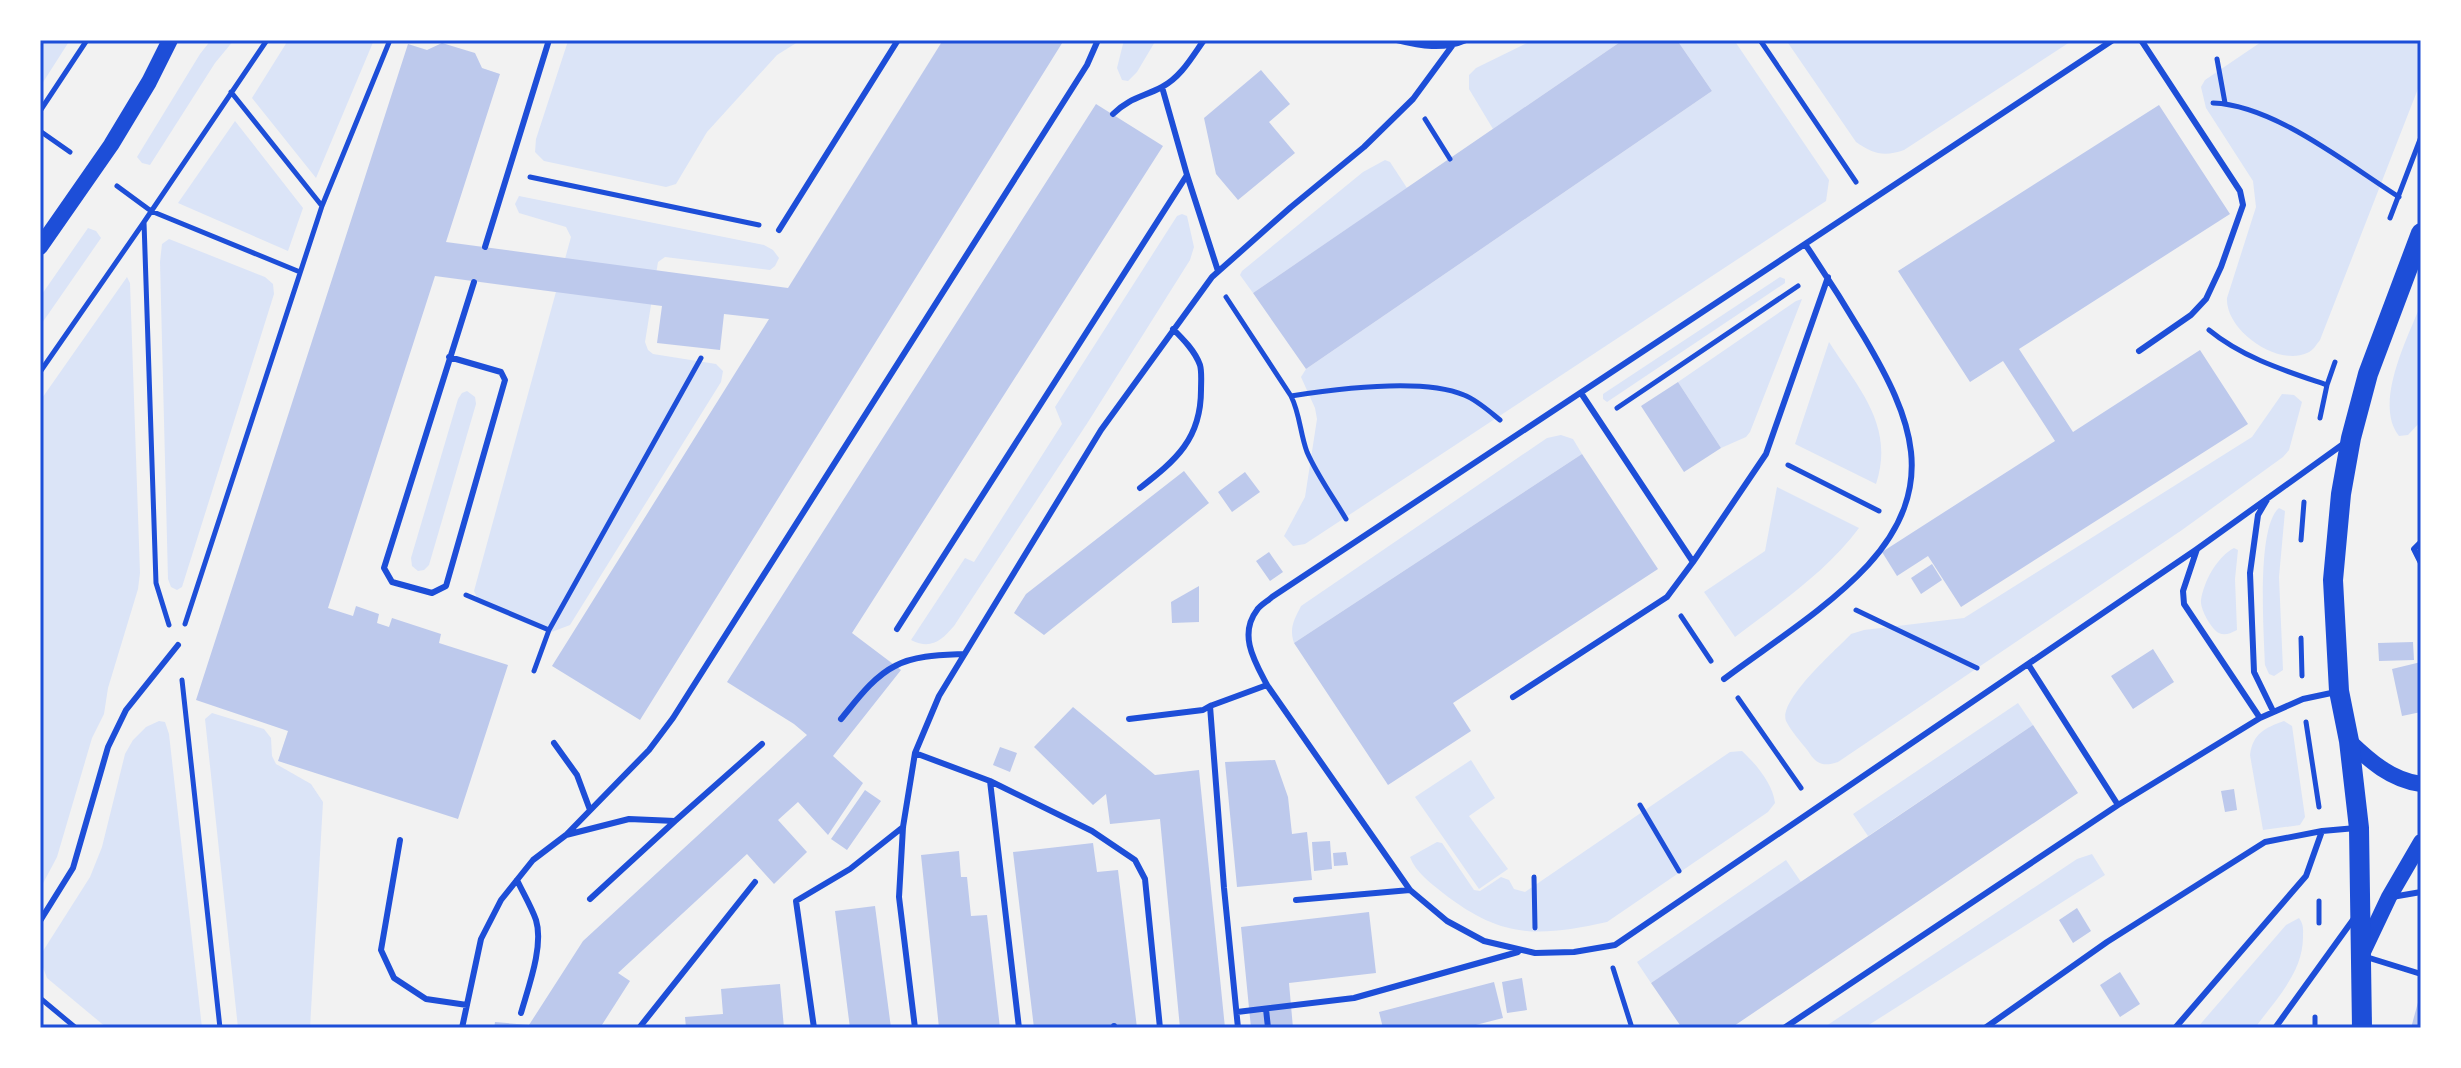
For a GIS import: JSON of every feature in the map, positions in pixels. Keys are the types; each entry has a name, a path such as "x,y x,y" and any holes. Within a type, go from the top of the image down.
{"main road":[{"path":"40,247 111,145 170,40"},
{"path":"2362,1028 2359,828 2349,741 2339,691 2333,580 2341,494 2351,438 2368,374 2421,233"},
{"path":"2349,741 2378,768 2409,783 2421,784"},
{"path":"2361,956 2389,897 2421,842"}],"lane":[{"path":"485,247 549,40"},
{"path":"779,230 898,40"},
{"path":"462,1028 481,939 501,900 533,860 566,835 649,750 673,718 1087,65 1098,40"},
{"path":"1113,114 1133,98 1162,87 1178,76 1204,40"},
{"path":"1397,40 1434,47 1452,46 1466,40"},
{"path":"2113,40 1272,597 1257,610 1248,629 1248,645 1267,685 1410,890 1447,921 1484,941 1521,951 1574,952 1615,945 2197,549 2351,438"},
{"path":"2139,351 2199,309 2221,267 2243,205 2240,191 2141,40"},
{"path":"915,1028 899,897 903,827 915,753 939,696 1101,430 1215,274 1364,147 1413,99 1452,46"},
{"path":"1162,87 1215,274"},
{"path":"897,629 1187,175"},
{"path":"1724,679 1831,599 1867,565 1899,521 1911,479 1911,445 1901,407 1882,367 1805,244"},
{"path":"1513,697 1667,597 1766,454 1828,277"},
{"path":"449,357 501,372 505,380 446,586 432,593 392,582 384,568 449,357 474,282"},
{"path":"1140,488 1181,452 1195,429 1201,405 1200,366 1190,347 1173,329"},
{"path":"1581,393 1693,562"},
{"path":"2268,497 2258,515 2250,573 2254,672 2273,711"},
{"path":"2421,542 2414,549 2421,563"},
{"path":"2197,549 2183,591 2184,604 2260,718"},
{"path":"40,921 73,868 108,747 126,710 178,645"},
{"path":"841,719 870,686 896,665 924,658 964,654"},
{"path":"2028,664 2118,805"},
{"path":"1129,719 1203,710 1267,685"},
{"path":"1784,1028 2118,805 2260,718 2303,699 2339,691"},
{"path":"1210,706 1238,1028"},
{"path":"554,743 577,775 590,810"},
{"path":"590,899 762,744"},
{"path":"915,753 990,781 1092,831 1135,860 1145,879 1160,1028"},
{"path":"990,781 1019,1028"},
{"path":"566,835 629,819 675,821"},
{"path":"814,1028 796,901 850,869 903,827"},
{"path":"1985,1028 2107,942 2265,842 2322,831 2359,828"},
{"path":"2175,1028 2306,876 2322,831"},
{"path":"400,840 381,950 394,978 426,999 467,1005"},
{"path":"517,880 538,931 538,945 521,1013"},
{"path":"639,1028 755,882"},
{"path":"1296,900 1410,890"},
{"path":"2389,897 2421,892"},
{"path":"2275,1028 2361,909"},
{"path":"1237,1012 1354,998 1521,951"},
{"path":"2361,956 2421,974"},
{"path":"1266,1009 1268,1028"}],"path":[{"path":"40,111 87,40"},
{"path":"40,372 267,40"},
{"path":"178,645 322,206 390,40"},
{"path":"1760,40 1869,201"},
{"path":"2217,59 2225,103"},
{"path":"231,92 322,206"},
{"path":"1413,99 1450,159"},
{"path":"2183,102 2225,103 2282,122 2399,197"},
{"path":"508,172 779,230"},
{"path":"151,211 300,272"},
{"path":"144,222 156,583 164,613 178,645 220,1028"},
{"path":"1600,419 1823,270"},
{"path":"1215,274 1291,396 1298,411 1308,454 1359,540"},
{"path":"2191,315 2219,338 2243,352 2272,366 2327,385"},
{"path":"534,671 549,630 701,358"},
{"path":"1291,396 1328,390 1436,387 1466,395 1518,435"},
{"path":"1812,477 1899,521"},
{"path":"446,586 549,630"},
{"path":"1667,597 1704,650"},
{"path":"1831,599 2003,681"},
{"path":"1764,736 1816,809"},
{"path":"1640,805 1692,893"},
{"path":"1534,877 1535,953"},
{"path":"1615,945 1613,970 1632,1028"},
{"path":"40,998 76,1028"}],"shaded area":[{"path":"40,40 70,40 40,87"},
{"path":"211,40 234,40 215,63 150,165 142,163 137,157"},
{"path":"290,40 374,40 316,178 252,98"},
{"path":"801,40 777,55 707,132 676,184 666,187 544,161 535,152 536,139 568,41"},
{"path":"1124,40 1156,40 1128,81 1122,80 1117,68"},
{"path":"1533,40 1623,40 1493,129 1469,89 1469,75 1476,68"},
{"path":"1677,40 1734,40 1829,180 1826,201 1305,544 1293,546 1284,536 1305,497 1317,419 1301,377 1306,369 1712,91"},
{"path":"1786,40 2073,40 1904,150 1885,154 1873,152 1856,142"},
{"path":"2264,40 2421,40 2421,81 2320,340 2309,352 2295,356 2282,355 2255,343 2234,322 2229,310 2227,298 2256,207 2253,181 2206,108 2201,87 2205,80"},
{"path":"235,121 303,208 288,251 178,203"},
{"path":"1385,160 1390,162 1407,188 1253,293 1240,275 1242,271 1363,172"},
{"path":"519,196 764,245 779,258 770,270 665,257 658,262 645,342 648,350 653,354 716,364 723,371 721,382 570,625 549,633 480,604 474,591 571,237 566,227 519,213 515,204"},
{"path":"1177,216 1187,216 1194,247 1190,260 1088,422 954,626 945,636 930,644 911,640 965,558 974,562 1062,424 1055,407"},
{"path":"88,228 96,231 101,238 40,326 40,297"},
{"path":"169,239 265,277 273,284 274,294 182,587 177,590 171,587 168,579 160,262 162,244"},
{"path":"127,277 130,283 140,573 138,589 108,688 104,714 92,738 57,857 40,889 40,401"},
{"path":"1780,277 1785,279 1785,283 1607,402 1603,399 1603,394"},
{"path":"1802,299 1750,432 1746,437 1721,448 1678,382"},
{"path":"2421,304 2421,421 2408,435 2399,436 2392,422 2391,389 2401,352"},
{"path":"1829,342 1862,392 1877,426 1881,463 1876,484 1795,444"},
{"path":"467,391 475,397 476,404 429,565 418,571 412,566 411,558 458,399"},
{"path":"2282,394 2294,395 2302,402 2289,450 2182,530 1838,762 1817,762 1791,729 1786,721 1786,712 1799,688 1851,634 1964,618 2252,437"},
{"path":"1561,435 1573,439 1582,454 1294,643 1292,628 1301,606 1547,438"},
{"path":"1777,487 1859,528 1817,573 1735,637 1704,592 1765,551"},
{"path":"2279,508 2285,511 2279,577 2283,670 2274,676 2269,674 2265,665 2263,582 2267,536"},
{"path":"2234,548 2238,550 2235,579 2237,630 2224,634 2216,631 2210,623 2201,600 2212,570"},
{"path":"2018,703 2033,725 1868,836 1853,814"},
{"path":"212,713 264,729 271,738 272,756 276,764 311,784 323,802 310,1028 238,1028 205,719"},
{"path":"159,721 165,722 169,734 202,1028 107,1028 47,978 41,962 43,951 90,877 102,847 125,754 146,727"},
{"path":"2284,721 2292,726 2305,817 2300,825 2263,830 2250,755 2254,741 2261,732"},
{"path":"1742,751 1758,768 1771,789 1775,803 1768,812 1607,922 1540,932 1503,926 1464,908 1443,893 1420,873 1410,857 1437,842 1442,843 1474,890 1480,891 1501,877 1509,880 1514,889 1525,892 1730,752"},
{"path":"1471,760 1495,798 1469,816 1508,869 1479,889 1415,797"},
{"path":"2092,854 2105,875 1864,1028 1823,1028 2077,859"},
{"path":"1786,860 1801,882 1651,983 1637,962"},
{"path":"2299,918 2303,937 2298,962 2286,986 2255,1028 2197,1028 2286,925"}],"building":[{"path":"943,40 1064,40 640,720 552,666 769,319 724,314 720,350 657,343 662,306 435,276 328,608 353,616 356,606 379,614 377,623 389,627 392,618 441,634 439,643 508,665 458,819 278,761 288,731 196,700 408,44 427,50 442,43 475,53 482,68 500,74 446,242 788,288"},
{"path":"1623,40 1677,40 1712,91 1306,369 1253,293"},
{"path":"1261,70 1290,104 1269,122 1295,153 1238,200 1216,174 1204,118"},
{"path":"1096,104 1163,146 852,633 901,670 833,756 863,783 828,835 798,802 778,820 807,852 774,884 747,854 618,973 630,981 600,1028 494,1028 495,1022 529,1025 583,941 807,735 727,682"},
{"path":"2159,105 2230,214 2019,349 2073,432 2200,350 2248,424 1961,607 1928,556 1897,576 1882,552 2055,441 2003,361 1970,382 1898,271"},
{"path":"1678,382 1721,448 1684,472 1641,406"},
{"path":"1582,454 1658,569 1453,703 1471,731 1388,785 1294,643"},
{"path":"1184,471 1209,503 1044,635 1014,613 1026,594"},
{"path":"1245,472 1260,492 1232,512 1218,492"},
{"path":"1269,552 1283,572 1270,581 1256,561"},
{"path":"1932,564 1942,580 1921,594 1911,578"},
{"path":"1199,586 1199,622 1172,623 1171,602"},
{"path":"2413,642 2414,660 2379,661 2378,643"},
{"path":"2153,649 2174,682 2133,709 2111,676"},
{"path":"2421,662 2421,712 2402,716 2392,669"},
{"path":"1073,707 1155,775 1199,770 1225,1028 1180,1028 1160,819 1110,824 1106,794 1093,805 1034,747"},
{"path":"2033,725 2078,793 1731,1028 1682,1028 1651,983"},
{"path":"1000,747 1017,753 1010,772 993,765"},
{"path":"1275,760 1288,797 1292,834 1307,832 1312,880 1237,887 1225,762"},
{"path":"2234,789 2237,810 2225,812 2221,791"},
{"path":"865,790 881,801 847,850 831,839"},
{"path":"1330,841 1332,869 1314,871 1312,842"},
{"path":"1093,843 1097,872 1118,870 1137,1028 1034,1028 1013,852"},
{"path":"959,851 961,877 967,877 971,916 987,915 1000,1028 939,1028 921,855"},
{"path":"1346,852 1348,865 1334,866 1333,853"},
{"path":"875,906 891,1028 850,1028 835,911"},
{"path":"2077,908 2091,931 2073,943 2059,920"},
{"path":"1369,912 1376,973 1289,983 1293,1028 1251,1028 1241,927"},
{"path":"2120,972 2140,1004 2120,1017 2100,985"},
{"path":"1522,978 1527,1010 1507,1013 1502,982"},
{"path":"1494,982 1503,1018 1464,1028 1383,1028 1379,1012"},
{"path":"780,984 784,1028 686,1028 685,1017 723,1014 721,989"},
{"path":"2420,995 2421,1028 2411,1028"}]}
